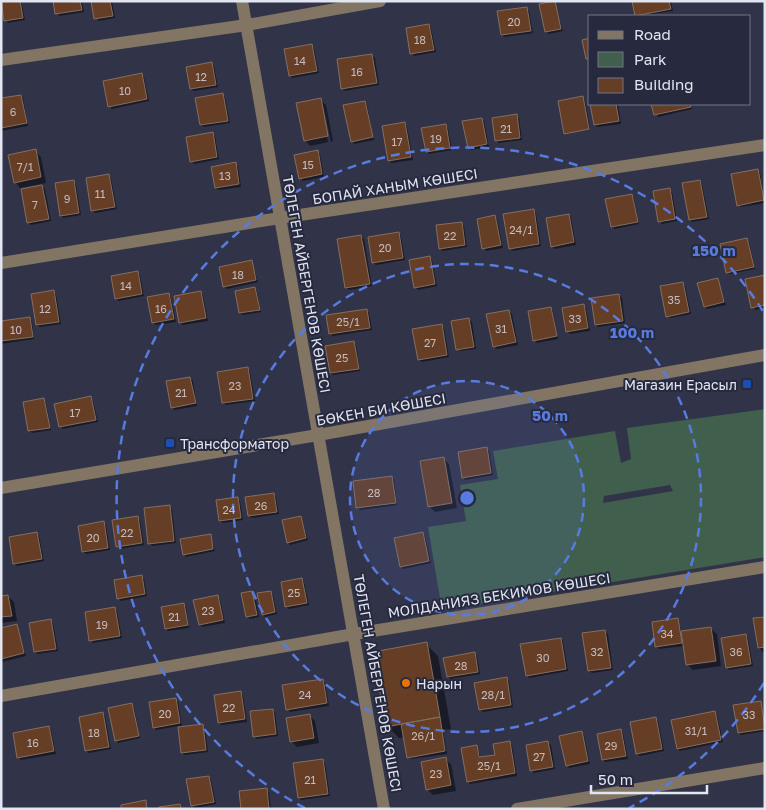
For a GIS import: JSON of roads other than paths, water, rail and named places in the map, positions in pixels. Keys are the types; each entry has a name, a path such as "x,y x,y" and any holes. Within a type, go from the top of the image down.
{"street":[{"name":"ТӨЛЕГЕН АЙБЕРГЕНОВ КӨШЕСІ","path":"242,1 384,809"},
{"path":"1,60 247,25 380,1"},
{"name":"БОПАЙ ХАНЫМ КӨШЕСІ","path":"1,263 280,218 765,146"},
{"name":"БӨКЕН БИ КӨШЕСІ","path":"1,488 318,435 765,356"},
{"name":"МОЛДАНИЯЗ БЕКИМОВ КӨШЕСІ","path":"1,696 354,634 765,567"},
{"path":"517,809 765,768"}],"place":[{"name":"Магазин Ерасыл","path":"747,384"},
{"name":"Трансформатор","path":"170,443"},
{"name":"Нарын","path":"406,683"}]}
